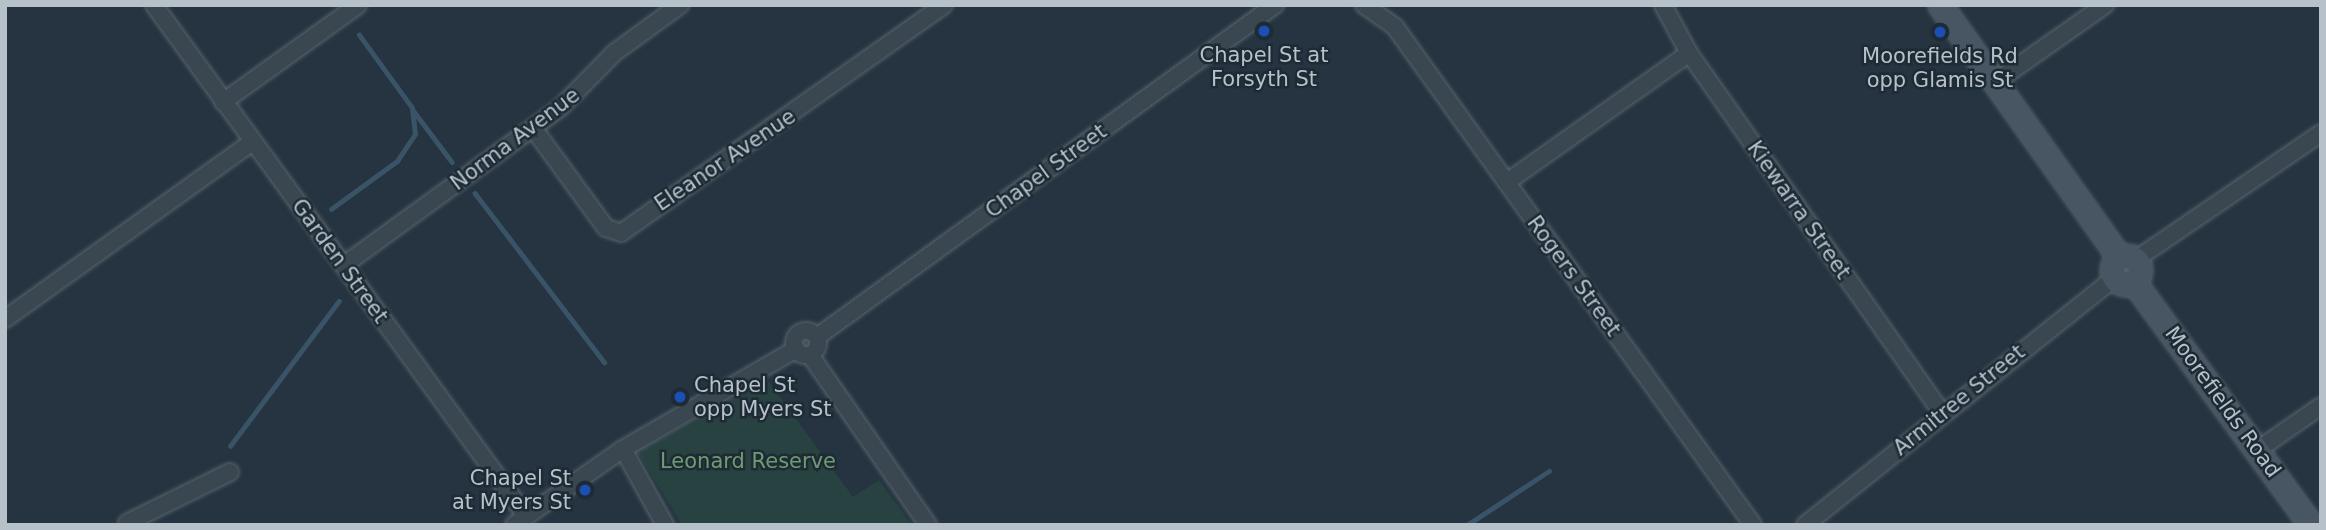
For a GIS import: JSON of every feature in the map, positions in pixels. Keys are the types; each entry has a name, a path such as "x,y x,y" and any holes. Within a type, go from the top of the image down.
{"main road":[{"name":"Moorefields Road","path":"1940,5 2125,269 2259,449 2311,525"}],"street":[{"name":"Garden Street","path":"154,5 344,265 520,521"},
{"path":"223,102 358,5"},
{"name":"Norma Avenue","path":"344,265 577,95 628,42 680,5"},
{"name":"Eleanor Avenue","path":"533,128 606,228 621,233 944,5"},
{"name":"Chapel Street","path":"803,352 798,334 817,337 1275,5"},
{"name":"Rogers Street","path":"1364,5 1395,27"},
{"name":"Rogers Street","path":"1382,5 1395,27 1753,525"},
{"name":"Kiewarra Street","path":"1663,5 1689,53 1941,411"},
{"path":"1994,83 2105,5"},
{"path":"1507,183 1689,53"},
{"name":"Armitree Street","path":"1805,525 1941,411 2125,269 2321,132"},
{"path":"5,319 252,142"},
{"path":"520,521 623,449 803,352 928,525"},
{"path":"2259,449 2321,406"},
{"path":"623,449 665,525"},
{"path":"121,524 230,472"}],"green space":[{"name":"Leonard Reserve","path":"767,379 853,497 879,480 912,525 682,525 637,451"}],"waterway":[{"path":"331,209 397,161 415,134 412,108 359,35"},
{"path":"413,110 452,162"},
{"path":"475,193 604,362"},
{"path":"230,446 339,301"},
{"path":"1467,525 1549,471"}],"place":[{"name":"Chapel St at Forsyth St","path":"1264,31"},
{"name":"Moorefields Rd opp Glamis St","path":"1940,32"},
{"name":"Chapel St opp Myers St","path":"680,397"},
{"name":"Chapel St at Myers St","path":"585,490"}]}
